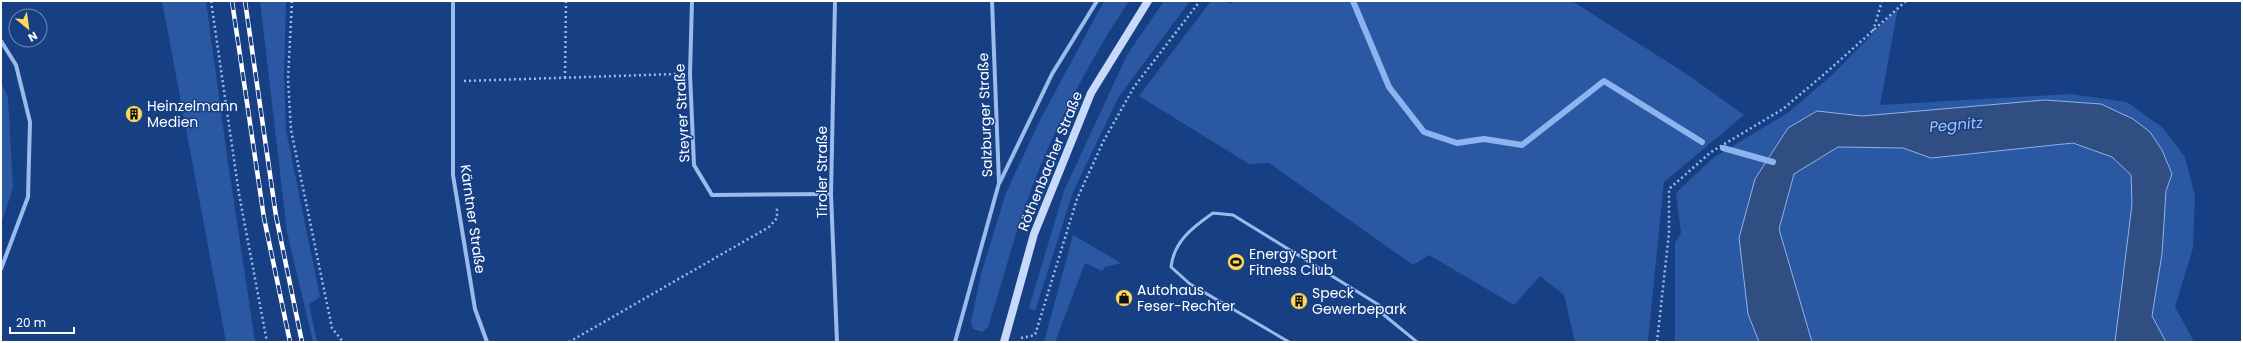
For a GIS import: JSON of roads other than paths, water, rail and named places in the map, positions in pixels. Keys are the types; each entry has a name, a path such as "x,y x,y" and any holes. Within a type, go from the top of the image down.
{"main road":[{"name":"Röthenbacher Straße","path":"1004,342 1034,234 1091,93 1148,1"}],"street":[{"name":"Kärntner Straße","path":"453,1 453,175 475,309 487,342"},
{"name":"Steyrer Straße","path":"692,1 690,74 694,165 712,195 831,194"},
{"name":"Tiroler Straße","path":"835,1 831,194 837,342"},
{"name":"Salzburger Straße","path":"955,342 999,183 992,1"},
{"path":"999,183 1052,74 1097,1"},
{"path":"1,41 16,65 30,122 28,197 1,269"}],"lane":[{"path":"1289,342 1190,284 1170,266 1172,255 1188,231 1213,213 1233,215 1378,304 1384,314 1417,342"}],"water":[{"name":"Pegnitz","path":"2045,100 2101,104 2133,119 2150,132 2162,150 2172,174 2166,191 2162,254 2152,316 2166,342 2115,342 2132,204 2131,175 2112,157 2073,143 1931,158 1903,148 1838,147 1794,174 1779,229 1812,342 1759,342 1748,314 1739,238 1755,179 1788,128 1817,111 1862,116"}],"waterway":[{"path":"1353,1 1389,87 1424,132 1457,143 1484,139 1522,145 1604,81 1702,142"},
{"path":"1723,148 1773,162"}],"railway":[{"path":"232,1 264,218 290,342"},
{"path":"245,1 276,216 302,342"}],"place":[{"name":"Heinzelmann Medien","path":"134,114"},
{"name":"Energy Sport Fitness Club","path":"1236,262"},
{"name":"Autohaus Feser-Rechter","path":"1124,298"},
{"name":"Speck Gewerbepark","path":"1299,301"}]}
